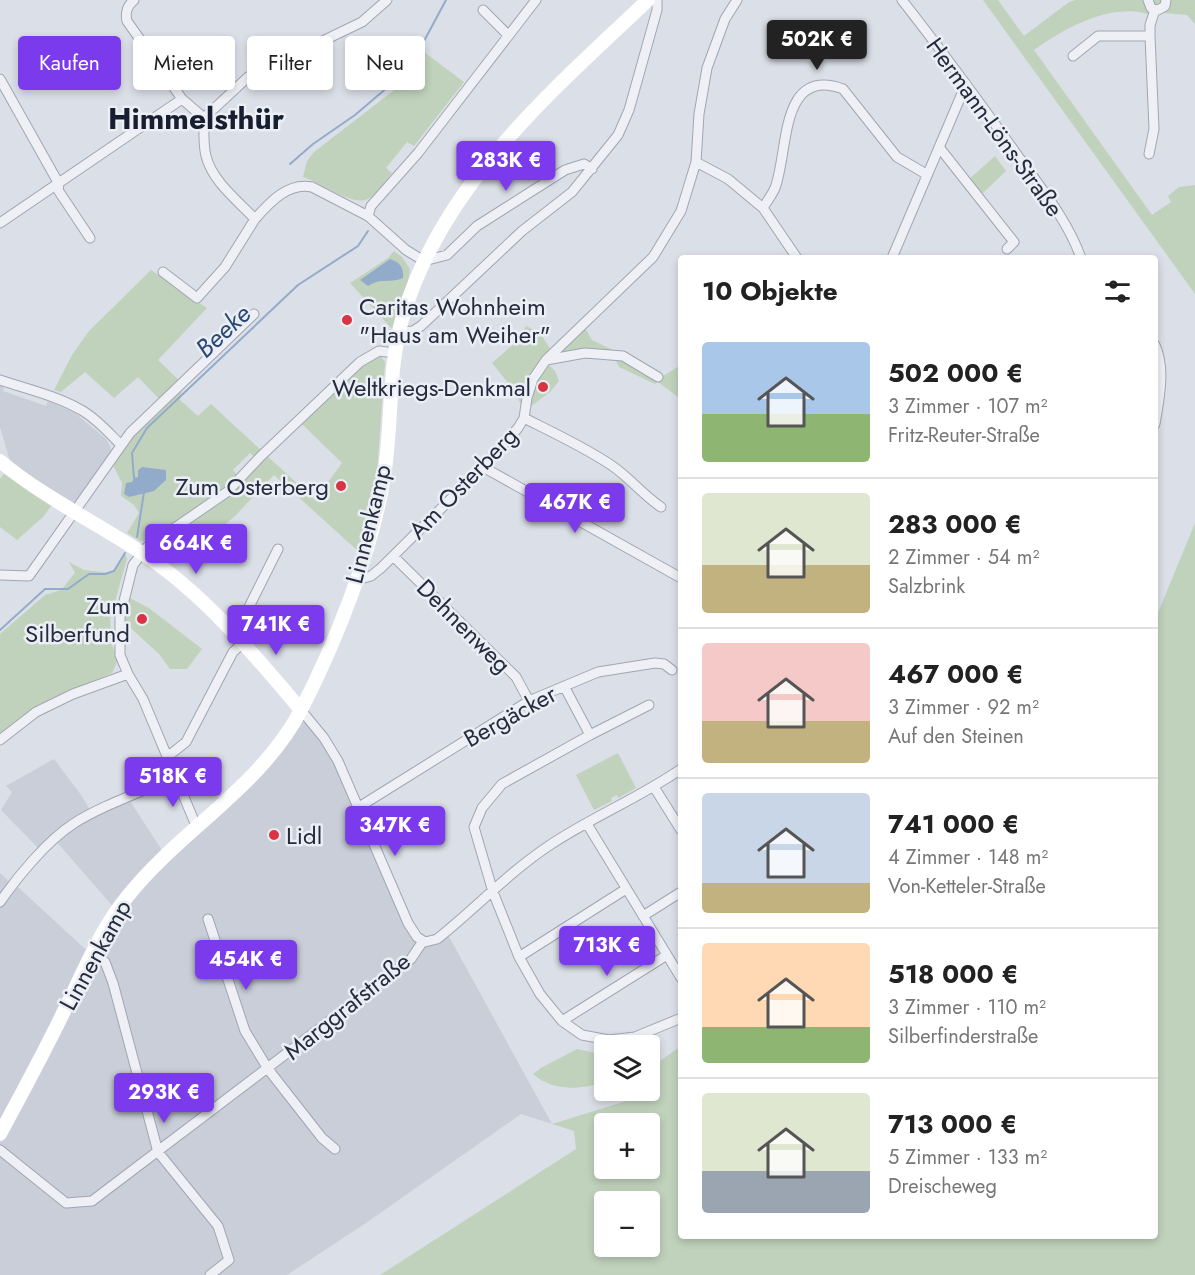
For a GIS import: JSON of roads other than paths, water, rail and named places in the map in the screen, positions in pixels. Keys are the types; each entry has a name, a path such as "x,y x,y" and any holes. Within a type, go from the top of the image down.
{"main road":[{"name":"Linnenkamp","path":"0,1134 46,1048 92,952 126,897 144,877 256,773 289,732 301,710 357,580 374,522 383,480 399,332 424,261 448,217 487,161 543,100 648,0"},
{"path":"1,464 142,553 189,590 232,631 301,710"}],"street":[{"path":"134,0 125,14 127,21 182,99 204,118"},
{"path":"255,219 214,174 206,157 203,138 204,118 248,77 362,22 387,0"},
{"path":"368,216 371,206 418,153 536,0"},
{"path":"399,332 413,331 425,322 522,231 561,203 591,169 625,123 657,10 657,0"},
{"path":"524,418 533,379 546,360 653,256 681,211 696,162 699,114 707,68 725,19 737,0"},
{"name":"Hermann-Löns-Straße","path":"902,0 1042,189 1080,255"},
{"path":"1148,0 1149,6 1155,10 1163,8 1166,0"},
{"path":"483,10 508,35"},
{"path":"1149,153 1154,129 1150,25 1155,10"},
{"path":"1073,56 1098,36 1150,36"},
{"path":"0,79 58,184 58,190 90,238"},
{"path":"893,255 966,84"},
{"path":"763,208 775,188 792,111 802,93 814,85 843,89 897,157 926,174"},
{"path":"0,223 182,99"},
{"path":"939,147 1014,242 1007,249"},
{"path":"696,162 728,179 763,208 795,255"},
{"path":"163,272 197,298 225,267 255,219 270,203 293,187 302,185 312,187 368,216 406,250 424,261 447,255 477,226 564,170 584,164 591,169"},
{"path":"0,576 29,576 135,428 254,314"},
{"path":"197,828 142,699 120,655 120,617 133,565 147,547 227,492 261,456 360,363 379,351 395,353"},
{"path":"546,360 585,353 623,356 658,377"},
{"path":"1158,361 1161,384 1158,404"},
{"path":"0,380 60,400 79,409 95,420 121,445"},
{"name":"Am Osterberg","path":"357,580 375,573 393,556 483,467 518,428 524,418 613,466 645,496 661,507"},
{"path":"483,467 678,576"},
{"path":"232,631 242,621 278,549"},
{"name":"Dehnenweg","path":"393,556 516,677 529,701"},
{"path":"167,757 186,742 233,652 243,643"},
{"name":"Bergäcker","path":"359,807 529,701 598,672 655,663 664,664 672,670"},
{"path":"0,740 36,712 73,694 128,674"},
{"path":"564,686 590,735"},
{"path":"648,705 502,784 482,808 474,827 493,892 519,957 540,994 562,1021 582,1035 609,1040 635,1037 678,1019"},
{"path":"301,710 329,746 359,807 408,923 415,935 423,941 430,942 437,939 547,847 678,771"},
{"path":"0,902 42,852 67,828 92,814 175,777"},
{"path":"654,787 678,825"},
{"path":"587,824 678,973"},
{"path":"519,957 626,889"},
{"path":"643,916 678,894"},
{"path":"208,919 245,1031 268,1069"},
{"name":"Marggrafstraße","path":"0,1150 66,1203 92,1202 411,959 423,941"},
{"path":"92,952 105,962 113,983 158,1152 218,1226 229,1260 210,1275"},
{"path":"562,1021 667,955"},
{"name":"Marggrafstraße","path":"268,1069 322,1138 335,1149"}],"water":[{"path":"390,259 401,266 403,278 377,282 368,286 360,280"},
{"path":"142,467 166,470 166,480 154,491 129,497 124,494 126,483 138,477 138,470"}],"waterway":[{"path":"290,164 313,144 355,115 409,69 446,0"},
{"name":"Beeke","path":"134,478 132,453 147,428 298,285 358,246 368,231"},
{"name":"Beeke","path":"137,537 144,492"},
{"name":"Beeke","path":"0,630 45,589 68,589 89,574 105,574 114,571 125,553"}],"place":[{"name":"Caritas Wohnheim \"Haus am Weiher\"","path":"347,320"},
{"name":"Weltkriegs-Denkmal","path":"543,387"},
{"name":"Zum Osterberg","path":"341,486"},
{"name":"Zum Silberfund","path":"142,619"},
{"name":"Lidl","path":"274,835"}],"district":[{"name":"Himmelsthür","path":"196,118"}]}
